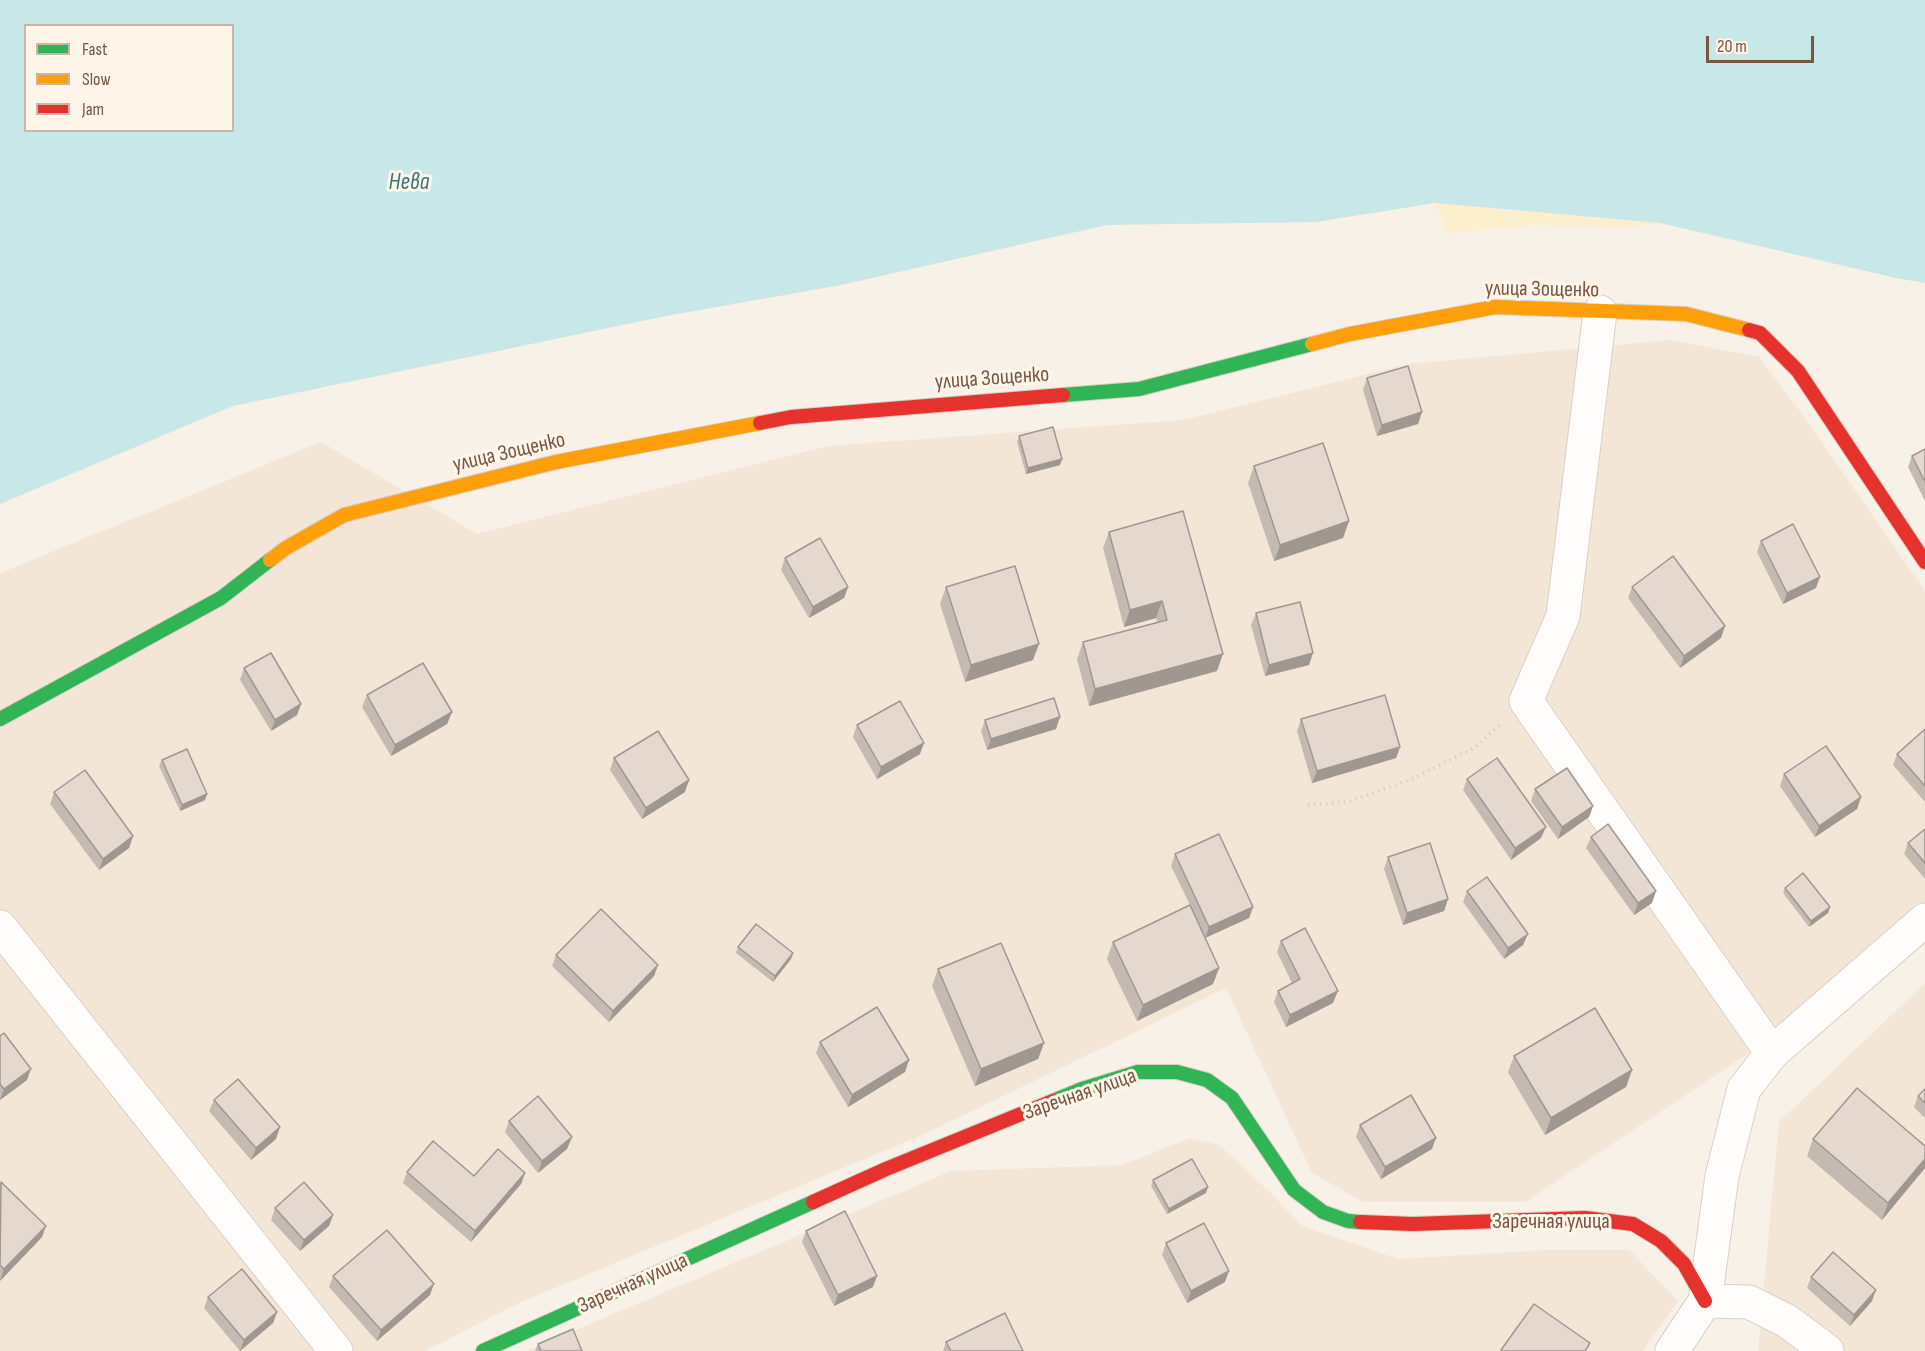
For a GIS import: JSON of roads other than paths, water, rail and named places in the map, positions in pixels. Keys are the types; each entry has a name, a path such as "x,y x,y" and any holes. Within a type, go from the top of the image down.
{"street":[{"name":"улица Зощенко","path":"0,719 221,598 286,548 344,515 556,462 791,417 1139,389 1350,334 1495,307 1686,314 1760,333 1797,371 1925,562"},
{"path":"1600,312 1563,616 1526,701 1772,1053"},
{"path":"1672,1351 1705,1301 1722,1176 1744,1089 1772,1053 1925,920"},
{"path":"0,927 336,1351"},
{"name":"Заречная улица","path":"483,1351 886,1169 1082,1089 1138,1072 1177,1072 1208,1080 1232,1098 1294,1190 1323,1212 1348,1221 1413,1224 1585,1218 1633,1224 1660,1241 1684,1264 1705,1301"},
{"path":"1705,1301 1749,1302 1787,1321 1827,1351"}],"water":[{"name":"Нева","path":"0,0 1925,0 1925,283 1660,223 1435,203 1316,222 1107,225 841,285 666,316 233,406 0,504"}]}
